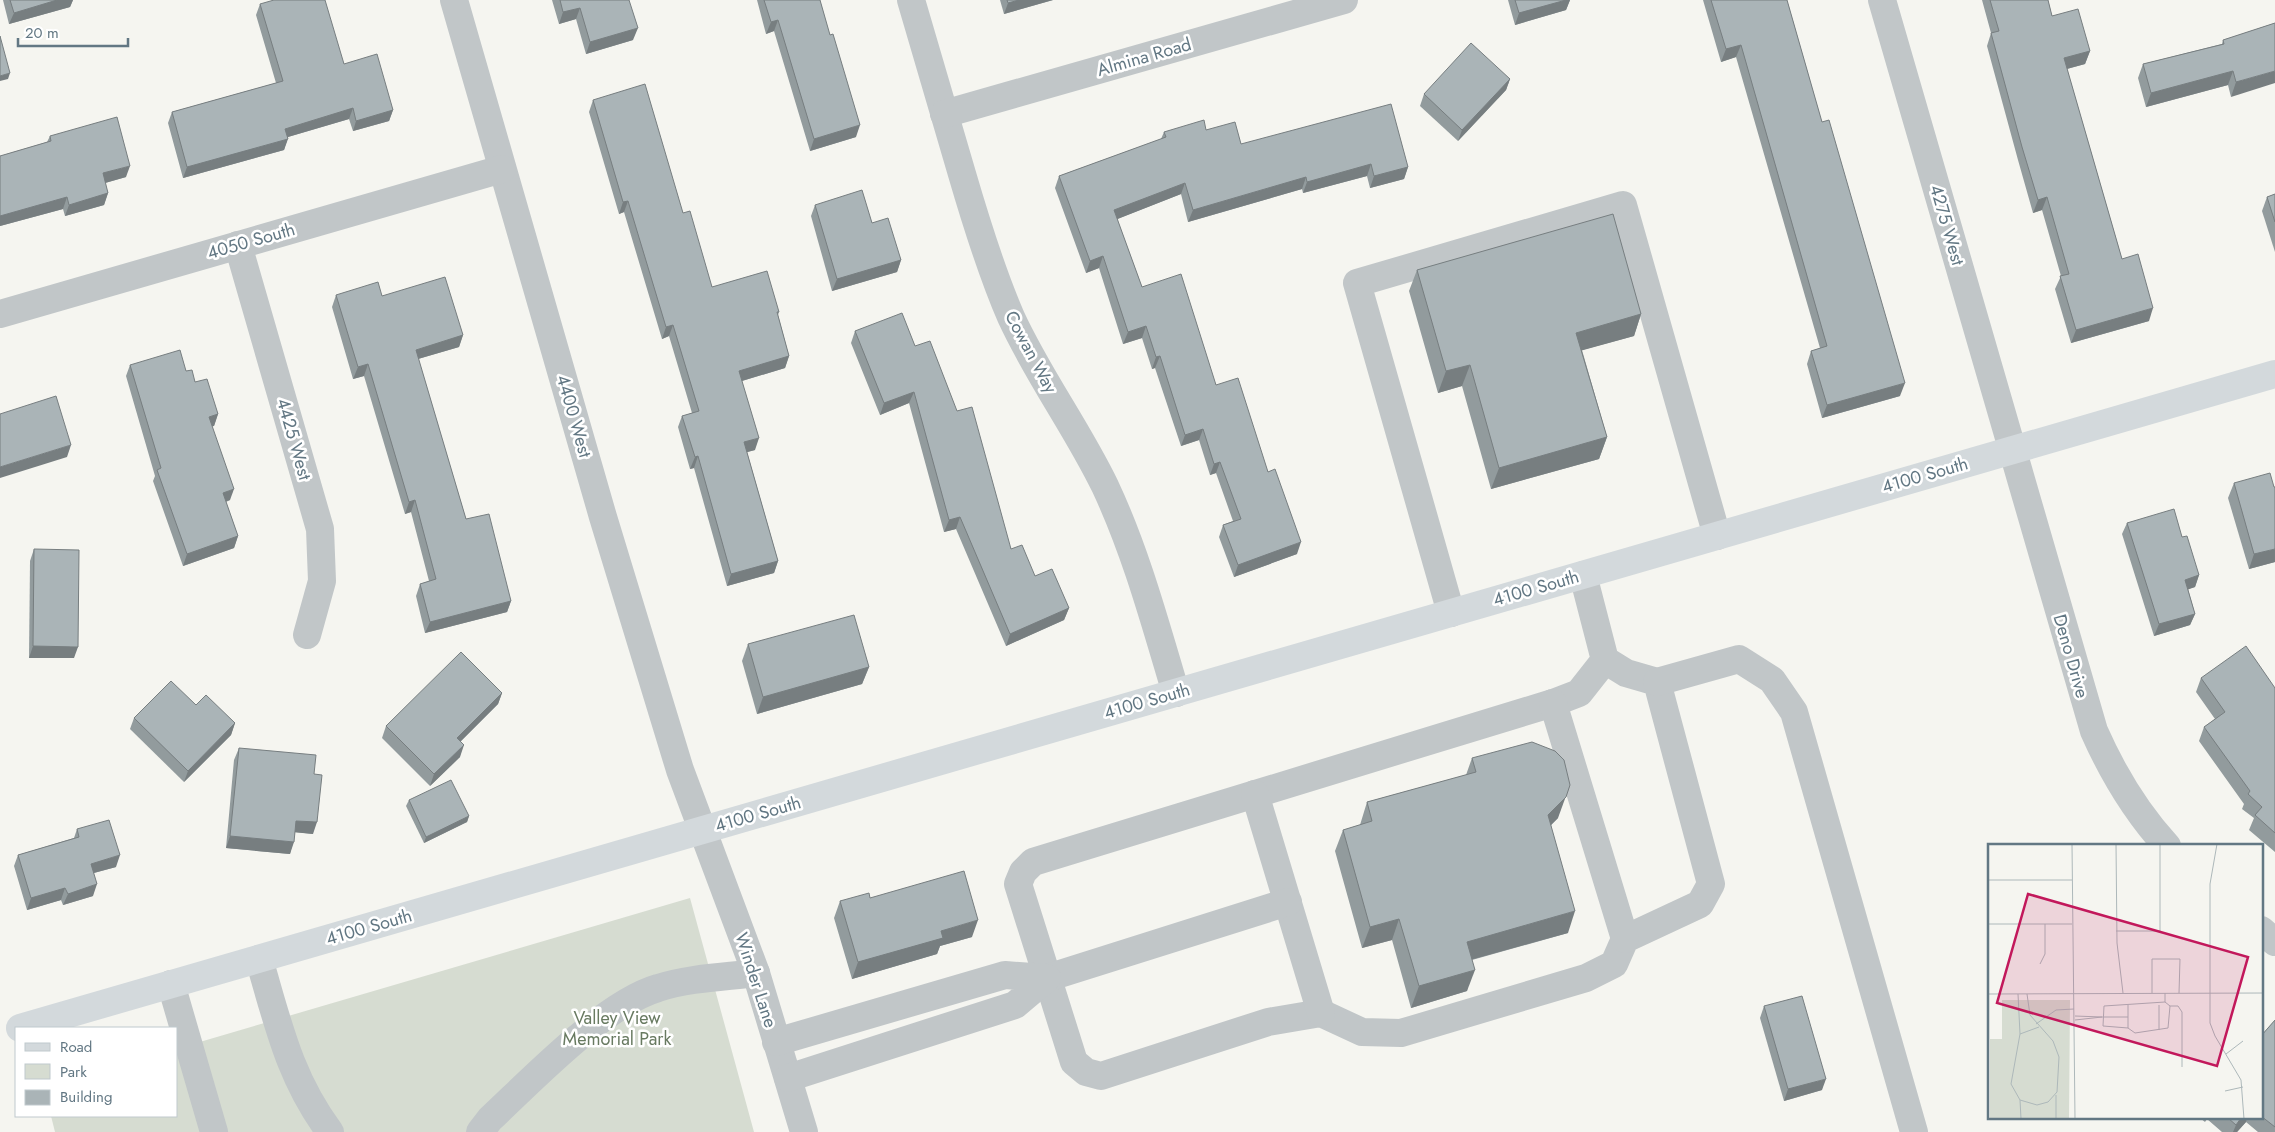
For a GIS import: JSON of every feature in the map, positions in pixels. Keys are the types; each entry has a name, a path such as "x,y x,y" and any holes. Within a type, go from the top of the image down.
{"main road":[{"name":"4100 South","path":"25,1027 2275,374"},
{"name":"4100 South","path":"0,1034 15,1030"}],"street":[{"name":"4400 West","path":"454,0 609,536 680,770 701,830"},
{"name":"Cowan Way","path":"911,0 978,228 999,286 1011,317 1034,362 1104,484 1141,576 1176,693"},
{"name":"Almina Road","path":"944,114 1344,0"},
{"name":"4275 West","path":"1882,0 2012,450"},
{"name":"4050 South","path":"0,314 502,169"},
{"path":"1451,613 1357,283 1623,204 1717,536"},
{"name":"4425 West","path":"238,245 320,529 322,581 307,635"},
{"name":"Deno Drive","path":"2012,450 2094,731 2108,763 2126,794 2148,825 2165,844"},
{"path":"1583,575 1606,660 1626,673 1657,682 1739,659 1772,680 1794,712 1914,1132"},
{"path":"1553,703 1625,939 1614,964 1586,978 1401,1033 1362,1032 1321,1012 1268,1022 1101,1076 1086,1072 1074,1062 1018,884 1023,872 1033,862 1553,703 1579,693 1606,660"},
{"path":"1625,939 1700,904 1712,884 1657,682"},
{"path":"1255,794 1321,1012"},
{"name":"Winder Lane","path":"701,830 756,973 804,1132"},
{"path":"776,1042 1005,975 1047,978 1288,902"},
{"path":"2262,931 2275,942"},
{"path":"259,959 291,1066 315,1111 330,1132"},
{"path":"480,1132 490,1119 582,1035 628,1001 665,986 756,973"},
{"path":"788,1078 1016,1005 1047,978"},
{"path":"171,984 214,1132"}],"green space":[{"name":"Valley View Memorial Park","path":"690,898 754,1132 55,1132 51,1117 178,1117 178,1048"}],"building":[{"path":"10,0 57,0 14,13"},
{"path":"274,0 325,0 344,64 377,54 393,110 356,121 353,108 285,129 288,139 187,167 172,112 283,81 260,4"},
{"path":"560,0 629,0 638,28 590,42 580,8 563,12"},
{"path":"764,0 820,0 830,35 833,34 860,125 814,139 778,20 771,22"},
{"path":"1007,0 1019,0 1008,3"},
{"path":"1515,0 1566,0 1519,13"},
{"path":"1711,0 1787,0 1822,122 1829,120 1905,383 1827,405 1811,351 1827,346 1741,45 1726,49"},
{"path":"1990,0 2048,0 2052,16 2078,9 2090,51 2064,58 2122,259 2138,254 2153,308 2076,330 2060,276 2069,274 2047,197 2038,200 1991,33 1999,31"},
{"path":"2275,23 2275,71 2236,82 2233,71 2151,93 2143,64 2224,44 2223,40"},
{"path":"0,36 10,73 0,76"},
{"path":"1471,43 1510,79 1462,130 1424,94"},
{"path":"645,84 683,213 690,211 712,287 767,271 789,356 739,371 759,438 744,442 778,561 731,574 698,456 695,457 682,416 699,411 673,325 666,327 628,201 623,202 593,100"},
{"path":"1391,104 1408,167 1374,176 1371,164 1307,182 1306,177 1193,210 1185,183 1114,210 1142,287 1181,274 1216,385 1238,378 1268,472 1275,469 1301,542 1238,565 1223,525 1241,519 1220,462 1214,464 1203,429 1185,435 1160,356 1156,357 1146,326 1128,332 1103,256 1090,261 1059,176 1166,137 1164,132 1204,120 1206,130 1235,122 1241,144"},
{"path":"117,117 130,166 103,173 108,193 69,205 67,197 0,216 0,156 51,141 50,136"},
{"path":"862,190 872,223 888,218 901,260 837,279 815,205"},
{"path":"2275,194 2275,222 2267,197"},
{"path":"1613,214 1641,314 1576,333 1607,437 1499,468 1470,365 1446,371 1417,270"},
{"path":"445,277 463,335 416,350 466,519 489,514 511,601 430,622 420,584 436,579 415,500 409,502 368,364 358,367 336,295 378,282 382,296"},
{"path":"902,313 915,346 930,341 957,411 972,407 1011,549 1022,545 1035,576 1052,569 1069,608 1010,634 960,517 949,520 914,392 884,403 855,331"},
{"path":"180,350 186,371 192,370 195,382 207,379 218,414 209,417 234,489 223,493 238,536 187,554 157,470 161,468 130,365"},
{"path":"56,396 71,445 0,467 0,414"},
{"path":"2270,473 2275,487 2275,549 2254,554 2234,483"},
{"path":"2174,509 2182,537 2187,536 2199,575 2185,580 2195,614 2159,624 2127,523"},
{"path":"34,549 79,550 78,647 33,646"},
{"path":"854,615 869,667 763,697 748,644"},
{"path":"2246,646 2275,688 2275,833 2255,815 2262,807 2248,794 2250,791 2204,727 2225,712 2201,678"},
{"path":"461,652 502,693 457,738 464,745 434,774 386,726"},
{"path":"171,681 196,705 206,695 235,723 188,771 134,718"},
{"path":"1532,742 1555,751 1564,760 1570,785 1566,797 1548,815 1575,911 1467,942 1475,970 1419,986 1399,919 1370,927 1343,830 1372,821 1367,802 1476,772 1472,758"},
{"path":"239,748 316,755 314,774 322,775 317,822 296,821 294,842 230,836"},
{"path":"451,780 469,816 426,837 409,800"},
{"path":"109,820 120,855 91,864 97,884 68,894 65,888 31,898 18,855 79,837 77,829"},
{"path":"964,871 978,920 941,931 943,938 858,962 840,901 869,893 870,898"},
{"path":"1802,996 1826,1079 1788,1089 1764,1006"},
{"path":"2275,1020 2275,1127 2262,1117 2262,1035"},
{"path":"2230,1120 2240,1120 2236,1125"}]}
